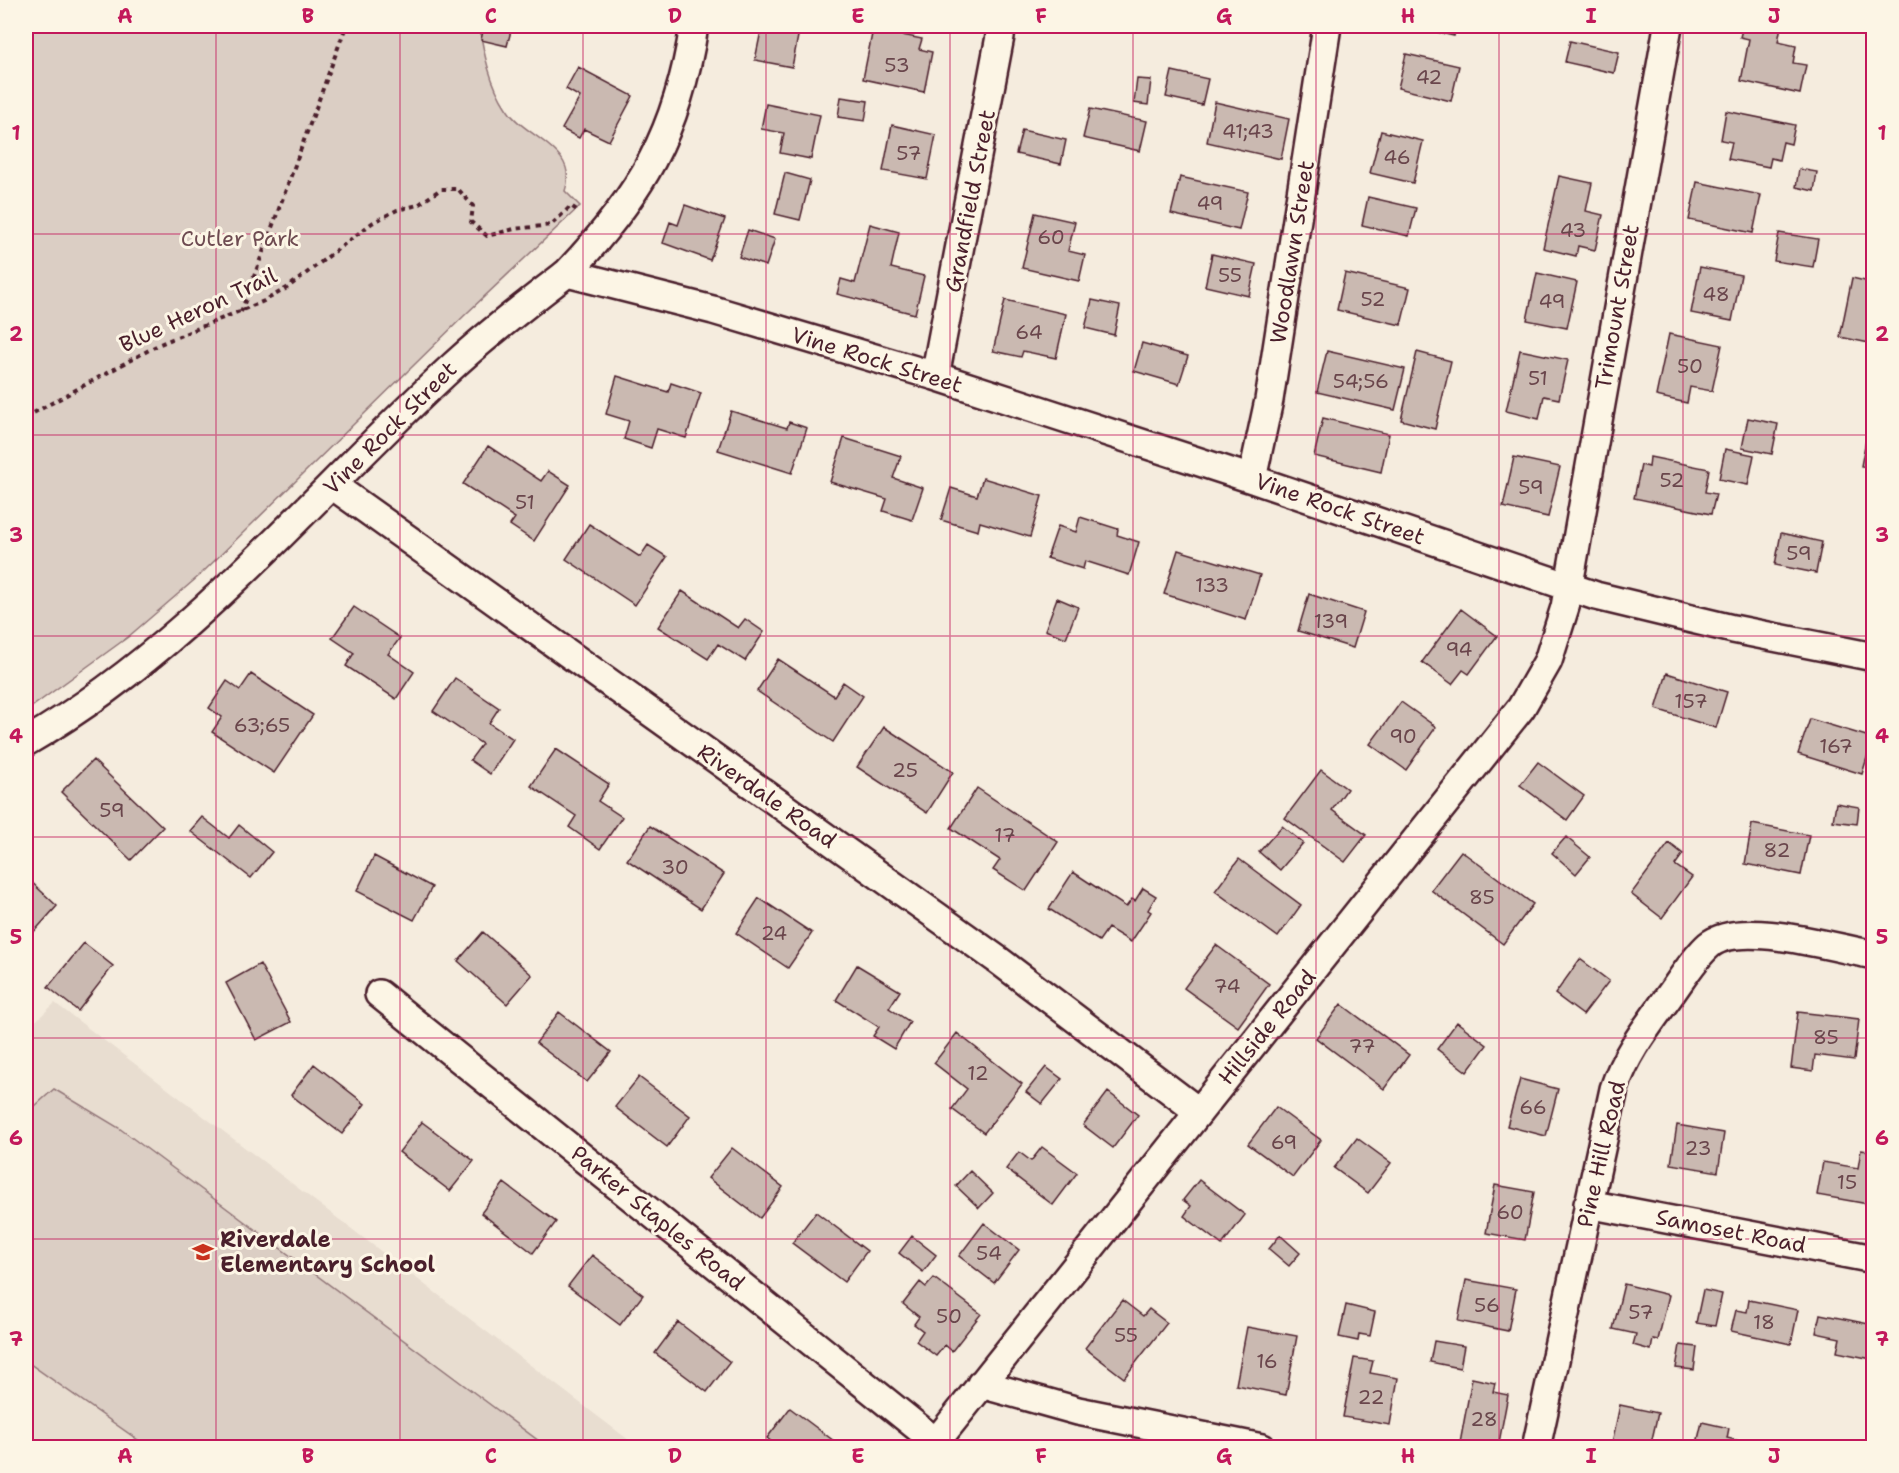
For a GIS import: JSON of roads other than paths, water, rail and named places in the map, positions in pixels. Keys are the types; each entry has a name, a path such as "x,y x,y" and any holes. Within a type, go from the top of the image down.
{"street":[{"path":"567,273 620,212 659,150 680,95 694,26"},
{"name":"Grandfield Street","path":"935,376 1002,26"},
{"name":"Woodlawn Street","path":"1252,479 1269,400 1327,26"},
{"name":"Trimount Street","path":"1569,588 1668,26"},
{"name":"Vine Rock Street","path":"26,742 108,689 178,634 262,556 453,366 567,273 713,310 935,376 1252,479 1569,588 1733,629 1874,657"},
{"name":"Riverdale Road","path":"332,486 1017,974 1199,1112"},
{"name":"Hillside Road","path":"933,1444 1521,708 1548,661 1560,626 1569,588"},
{"name":"Pine Hill Road","path":"1536,1448 1588,1204 1619,1072 1635,1042 1708,945 1731,934 1756,933 1874,955"},
{"name":"Parker Staples Road","path":"379,994 933,1444"},
{"name":"Samoset Road","path":"1588,1204 1874,1259"},
{"path":"981,1384 1049,1405 1178,1439 1262,1448"}],"place":[{"name":"Riverdale Elementary School","path":"203,1252"}],"park label":[{"name":"Cutler Park","path":"240,238"}]}
